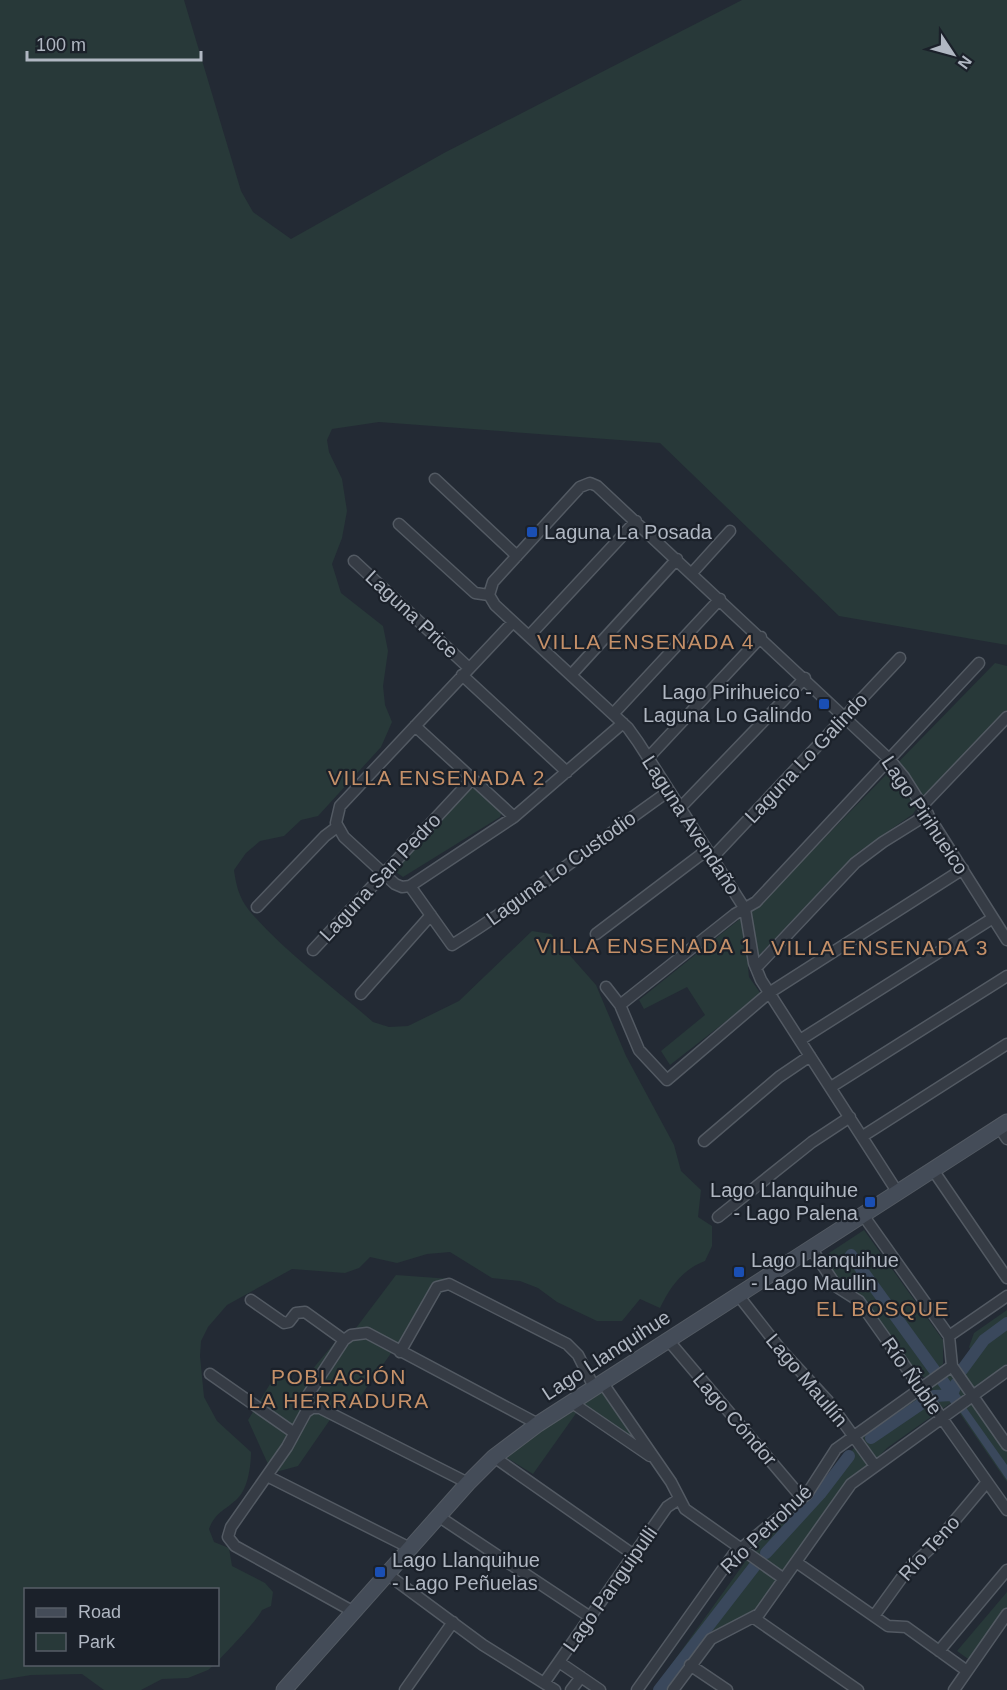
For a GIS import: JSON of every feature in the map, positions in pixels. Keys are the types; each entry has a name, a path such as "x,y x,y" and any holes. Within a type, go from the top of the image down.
{"street":[{"path":"435,479 517,556 493,582 489,595"},
{"name":"Lago Pirihueico","path":"517,556 582,485 590,483 600,488 890,760 925,810 1007,940"},
{"path":"529,636 636,521"},
{"name":"Laguna Avendaño","path":"399,524 475,593 489,595 492,602 623,723 745,909 756,968 769,993 898,1192"},
{"path":"692,573 730,531"},
{"path":"571,675 677,559"},
{"name":"Laguna Price","path":"354,561 567,772"},
{"path":"613,714 720,599"},
{"path":"513,622 340,806 336,814 338,827 348,841 398,886 410,886 513,818 623,723"},
{"path":"648,758 761,637"},
{"name":"Laguna Lo Galindo","path":"596,934 710,854 846,717 900,658"},
{"path":"620,1005 756,902 979,663"},
{"path":"680,808 805,678"},
{"path":"756,968 855,864 925,810 1007,717"},
{"path":"415,726 513,818"},
{"name":"Laguna San Pedro","path":"313,950 472,778"},
{"name":"Laguna Lo Custodio","path":"431,915 452,945 564,870 610,832 669,791"},
{"path":"257,907 325,836 338,827"},
{"path":"606,987 620,1005 639,1050 668,1080 769,993 963,869"},
{"path":"361,994 431,915 410,886"},
{"path":"800,1040 993,918"},
{"path":"831,1087 1007,976"},
{"path":"863,1136 1007,1044"},
{"path":"704,1141 779,1077 810,1056"},
{"path":"718,1217 812,1142 850,1117"},
{"name":"Lago Llanquihue","path":"284,1690 438,1516 494,1457 598,1384 933,1170 1004,1129"},
{"path":"933,1170 1007,1278"},
{"path":"863,1215 949,1336 952,1366"},
{"name":"Río Ñuble","path":"811,1248 837,1287 859,1301 1007,1510"},
{"path":"400,1352 437,1287 449,1284 567,1344 578,1355 656,1460 679,1500 689,1512 783,1579"},
{"name":"Lago Maullín","path":"738,1295 781,1350 828,1401 875,1466"},
{"path":"949,1336 1007,1296"},
{"path":"251,1300 284,1323 289,1322 296,1313 305,1312 344,1340"},
{"path":"309,1409 306,1398 344,1340 351,1335 367,1333 400,1352 521,1412 538,1424"},
{"name":"Lago Cóndor","path":"668,1340 802,1498"},
{"name":"Río Ñuble","path":"952,1366 1007,1445"},
{"name":"Río Petrohué","path":"637,1690 739,1548 802,1498 816,1481 831,1455 952,1366"},
{"name":"Río Petrohué","path":"673,1690 711,1639 754,1618 846,1490 941,1417 1007,1371"},
{"path":"210,1374 293,1432"},
{"path":"571,1402 656,1460"},
{"path":"309,1409 321,1408 468,1484"},
{"path":"309,1409 293,1432 287,1447 228,1533 230,1540 354,1611"},
{"path":"494,1457 634,1555"},
{"path":"267,1476 410,1548"},
{"name":"Río Teno","path":"874,1616 908,1569 935,1544 987,1482"},
{"name":"Lago Panguipulli","path":"544,1683 667,1507 679,1500"},
{"path":"438,1516 590,1617"},
{"path":"796,1562 892,1627 906,1627 967,1671"},
{"path":"939,1651 1007,1570"},
{"path":"387,1574 453,1622 555,1690"},
{"path":"954,1690 1007,1614"},
{"path":"754,1618 858,1690"},
{"path":"405,1690 453,1622"},
{"path":"559,1662 600,1690"},
{"path":"690,1665 727,1690"},
{"name":"Lago Panguipulli","path":"571,1690 580,1677"}],"green space":[{"path":"0,0 184,0 241,191 253,212 291,239 444,153 742,0 1007,0 1007,645 839,616 660,443 379,422 332,429 327,440 329,452 342,479 347,511 342,538 332,564 341,593 383,626 388,651 383,686 385,705 392,722 381,747 318,816 301,820 284,836 260,841 246,853 234,870 240,895 261,924 291,953 373,1022 389,1027 408,1026 459,1001 532,931 551,934 596,985 626,1056 674,1145 681,1171 701,1190 698,1217 712,1226 712,1246 705,1261 697,1264 678,1280 660,1308 640,1299 622,1321 597,1321 557,1302 538,1288 520,1281 492,1278 450,1252 427,1254 397,1263 370,1257 359,1268 345,1273 292,1269 227,1305 208,1327 201,1341 200,1356 204,1397 217,1421 251,1452 247,1483 241,1494 218,1515 209,1529 214,1542 229,1548 232,1566 265,1583 273,1592 271,1606 262,1610 219,1660 219,1588 24,1588 24,1666 213,1666 188,1678 162,1679 141,1690 104,1690 82,1674 31,1675 0,1680"},
{"path":"995,663 1007,666 1007,712 925,794 913,814 857,853 748,967 749,977 761,994 670,1065 661,1051 705,1015 687,987 644,1009 639,1000 766,898"},
{"path":"474,788 502,812 500,817 403,877 393,870 468,790"},
{"path":"864,1230 943,1340 943,1364 926,1378 919,1375 857,1292 834,1275 823,1257"},
{"path":"396,1275 451,1279 410,1338 399,1342 355,1404 345,1398 298,1466 272,1473 248,1420 278,1371 301,1383 341,1335 356,1328"},
{"path":"1007,1310 1007,1364 978,1384 972,1396 1007,1440 1007,1482 952,1402 887,1448 851,1485 791,1580 765,1606 707,1634 669,1690 653,1690 765,1534 818,1494 864,1435 974,1356 969,1347 974,1333"},
{"path":"601,1388 643,1446 579,1404"},
{"path":"572,1408 577,1412 533,1474 504,1456"},
{"path":"1007,1592 1007,1623 978,1666 957,1651"}],"water":[{"path":"965,1406 1007,1465 1007,1480 959,1410"}],"waterway":[{"path":"851,1255 935,1371"},
{"path":"962,1370 984,1340 1007,1323"},
{"path":"942,1380 956,1400"},
{"path":"934,1396 952,1395 956,1384"},
{"path":"871,1438 921,1404"},
{"path":"766,1553 820,1494 849,1456"},
{"path":"659,1690 754,1567"}],"place":[{"name":"Laguna La Posada","path":"532,532"},
{"name":"Lago Pirihueico - Laguna Lo Galindo","path":"824,704"},
{"name":"Lago Llanquihue - Lago Palena","path":"870,1202"},
{"name":"Lago Llanquihue - Lago Maullin","path":"739,1272"},
{"name":"Lago Llanquihue - Lago Peñuelas","path":"380,1572"}],"district":[{"name":"VILLA ENSENADA 4","path":"646,642"},
{"name":"VILLA ENSENADA 2","path":"437,778"},
{"name":"VILLA ENSENADA 1","path":"645,946"},
{"name":"VILLA ENSENADA 3","path":"880,948"},
{"name":"EL BOSQUE","path":"883,1309"},
{"name":"POBLACIÓN LA HERRADURA","path":"339,1389"}]}
